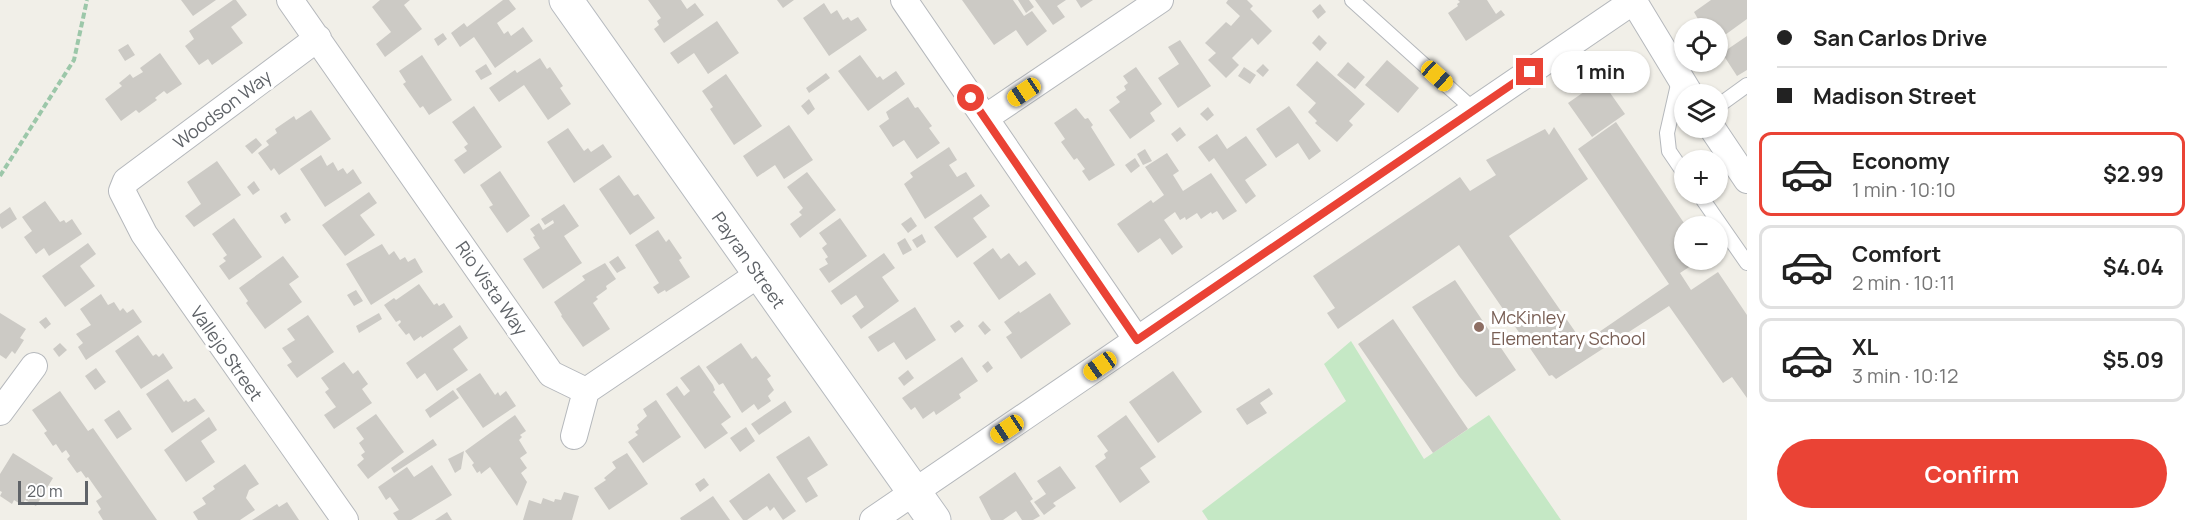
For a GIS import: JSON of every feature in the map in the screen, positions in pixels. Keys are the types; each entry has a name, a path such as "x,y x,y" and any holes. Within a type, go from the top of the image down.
{"main road":[{"name":"Payran Street","path":"566,0 934,520"}],"street":[{"name":"Rio Vista Way","path":"290,0 551,374 586,391"},
{"path":"904,0 1137,340"},
{"path":"985,118 1160,0"},
{"path":"873,520 1634,0 1683,84"},
{"name":"Woodson Way","path":"126,181 318,38"},
{"path":"1719,138 1747,180"},
{"name":"Vallejo Street","path":"126,181 122,192 144,234 345,520"},
{"path":"574,436 586,391 759,274"},
{"path":"0,412 34,366"}],"lane":[{"path":"1352,0 1474,110"},
{"path":"1728,99 1747,85"},
{"path":"1674,115 1667,133 1669,151 1674,158"},
{"path":"1706,204 1747,263"}],"path":[{"path":"0,176 74,60 87,0"}],"green space":[{"path":"1351,341 1424,459 1489,415 1561,520 1208,520 1202,511 1346,401 1324,364"}],"building":[{"path":"181,0 216,0 193,16"},
{"path":"236,0 247,15 231,27 243,43 212,65 208,59 199,65 185,46 194,39 189,31"},
{"path":"380,0 410,0 404,5 422,29 385,57 376,44 391,32 372,7"},
{"path":"503,0 509,0 516,9 497,23 504,34 508,31 511,36 523,27 533,41 495,68 474,37 460,47 451,33 464,23 467,27"},
{"path":"648,0 681,0 687,9 695,3 704,15 664,43 654,29 659,25 657,21 661,18"},
{"path":"777,0 794,0 783,8"},
{"path":"962,0 1013,0 1024,16 1032,11 1047,31 1027,46 1016,30 994,45"},
{"path":"1018,0 1029,0 1034,7 1026,13"},
{"path":"1035,0 1066,0 1057,6 1065,17 1053,25"},
{"path":"1076,0 1093,0 1081,8"},
{"path":"1228,0 1247,0 1253,6 1250,9 1272,31 1258,45 1252,38 1232,58 1239,65 1226,78 1208,60 1216,53 1205,43 1226,22 1231,26 1240,16 1226,3"},
{"path":"1458,0 1487,0 1496,14 1501,10 1505,15 1466,41 1448,13 1458,6 1460,2"},
{"path":"1711,0 1747,0 1747,19 1728,33 1728,18 1697,18 1694,12"},
{"path":"824,3 831,14 837,10 843,20 848,17 851,21 858,17 867,30 829,56 803,18"},
{"path":"1320,4 1326,12 1318,19 1312,11"},
{"path":"717,21 739,53 708,74 694,53 678,64 670,53"},
{"path":"443,33 447,39 438,46 434,39"},
{"path":"1319,35 1327,43 1320,51 1312,43"},
{"path":"1747,36 1747,70 1737,76 1728,62 1728,49"},
{"path":"1180,40 1211,86 1178,108 1158,78 1179,64 1168,47"},
{"path":"128,44 135,55 125,61 118,50"},
{"path":"160,53 182,84 167,94 164,91 155,98 157,100 139,113 136,110 121,121 105,99 122,86 119,83 130,74 133,78 143,72 140,68"},
{"path":"422,55 452,100 429,115 423,106 420,108 403,84 406,82 399,71"},
{"path":"860,55 877,78 880,76 883,80 896,71 905,84 868,111 838,71"},
{"path":"540,58 547,69 550,67 563,86 560,88 571,104 548,120 524,85 499,102 489,88 515,70 517,73"},
{"path":"1387,60 1419,88 1398,113 1365,85"},
{"path":"1317,61 1365,104 1349,121 1353,125 1337,142 1315,123 1317,121 1308,112 1316,103 1296,85"},
{"path":"1348,62 1365,77 1355,89 1337,75"},
{"path":"486,64 492,74 481,80 475,71"},
{"path":"1263,64 1269,70 1263,77 1256,71"},
{"path":"1136,67 1162,104 1150,113 1155,121 1130,139 1109,110 1120,102 1116,97 1126,90 1124,86 1128,83 1123,76"},
{"path":"1244,67 1256,75 1250,84 1238,76"},
{"path":"826,73 830,78 809,93 806,88"},
{"path":"726,74 762,126 734,145 710,109 713,107 702,91"},
{"path":"1601,80 1625,114 1592,137 1568,103"},
{"path":"908,97 932,126 929,128 940,143 917,159 904,140 893,147 879,126 889,119 886,112"},
{"path":"809,99 815,109 808,115 801,106"},
{"path":"474,106 502,147 464,174 454,160 467,151 464,147 468,144 452,122"},
{"path":"1289,106 1321,151 1309,160 1298,143 1276,158 1256,129"},
{"path":"1208,107 1214,115 1207,121 1200,114"},
{"path":"1076,108 1093,125 1091,127 1115,165 1089,181 1082,171 1085,169 1077,158 1074,160 1061,142 1065,139 1054,123"},
{"path":"311,110 331,139 279,175 274,168 271,171 258,153 269,145 266,141 277,133 275,129 294,116 296,120"},
{"path":"1616,122 1679,216 1674,216 1674,270 1685,270 1680,273 1691,290 1718,272 1747,315 1747,398 1732,377 1723,383 1669,306 1556,379 1552,375 1549,376 1459,245 1338,329 1327,313 1335,308 1313,276 1460,177 1470,191 1496,175 1486,160 1545,129 1549,135 1554,127 1588,179 1509,236 1583,343 1669,284 1578,149"},
{"path":"789,125 813,160 784,179 775,165 757,177 743,156"},
{"path":"1180,127 1186,135 1177,142 1171,134"},
{"path":"568,128 584,151 588,148 591,152 603,144 612,157 574,183 547,142"},
{"path":"1217,134 1227,149 1246,136 1267,165 1245,180 1256,196 1246,204 1214,158 1209,162 1198,147"},
{"path":"256,138 262,145 252,154 245,146"},
{"path":"949,147 957,160 949,165 957,177 966,172 975,186 925,219 904,184 913,177 910,173"},
{"path":"1145,149 1152,161 1143,165 1137,154"},
{"path":"1167,153 1179,171 1173,175 1183,191 1211,173 1237,211 1223,220 1217,211 1201,219 1197,213 1186,220 1185,217 1180,220 1175,212 1164,220 1183,247 1172,255 1160,238 1138,253 1117,224 1151,200 1153,203 1164,195 1145,167"},
{"path":"321,155 327,166 333,162 338,171 343,168 347,174 353,169 362,183 325,207 300,169"},
{"path":"1135,158 1140,166 1131,173 1125,165"},
{"path":"217,161 241,195 194,227 185,216 201,204 187,182"},
{"path":"500,171 530,216 507,233 489,207 493,205 480,185"},
{"path":"807,172 836,210 800,238 790,224 802,215 799,212 803,208 787,187"},
{"path":"619,175 634,196 638,194 655,218 630,235 599,189"},
{"path":"254,181 260,190 253,195 247,187"},
{"path":"369,192 377,203 360,215 375,235 345,256 322,225"},
{"path":"981,194 990,206 973,218 987,237 957,258 934,227"},
{"path":"45,201 60,222 64,220 66,223 72,219 82,234 49,256 44,248 36,254 24,237 32,231 22,217"},
{"path":"564,204 579,226 564,236 582,263 543,289 523,259 540,248 530,229 539,223 543,230 554,223 553,220 545,225 541,219"},
{"path":"10,207 17,219 2,229 0,214"},
{"path":"286,212 291,220 285,224 280,216"},
{"path":"911,217 917,226 908,233 901,224"},
{"path":"234,218 262,257 229,280 219,266 226,261 223,258 227,255 212,234"},
{"path":"840,218 867,256 829,283 819,269 828,264 825,259 828,257 822,248 827,244 819,233"},
{"path":"658,230 666,242 669,239 682,258 679,260 690,277 666,292 665,290 658,294 653,287 659,283 635,245"},
{"path":"922,234 926,242 917,248 912,240"},
{"path":"905,238 912,250 903,255 897,243"},
{"path":"88,243 96,254 80,266 95,286 65,307 42,276"},
{"path":"382,244 389,255 394,251 400,260 405,257 408,262 415,258 423,272 371,305 346,264"},
{"path":"993,248 1001,259 1009,253 1019,266 1026,261 1036,274 999,300 973,263"},
{"path":"884,253 895,268 882,277 899,301 861,329 852,316 864,307 856,295 841,305 831,291"},
{"path":"283,256 299,277 289,284 302,302 265,329 246,303 248,301 239,288"},
{"path":"618,256 626,268 617,273 609,262"},
{"path":"605,263 616,279 606,286 607,289 596,297 598,299 593,303 610,329 583,347 554,302 585,280 582,276"},
{"path":"1455,280 1516,370 1476,397 1412,307"},
{"path":"419,284 434,305 437,303 439,306 444,303 453,317 414,341 409,333 406,335 398,325 400,320 396,322 384,305 394,298 396,300"},
{"path":"356,290 363,301 354,306 347,295"},
{"path":"1050,293 1071,324 1021,359 1006,337 1012,333 1004,322"},
{"path":"101,294 108,305 114,302 120,311 123,308 127,313 133,309 142,322 86,360 78,347 83,343 76,334 91,325 80,309"},
{"path":"915,307 936,340 906,360 894,342 878,352 868,337"},
{"path":"0,313 26,329 20,338 24,340 15,354 12,351 6,359 0,355"},
{"path":"379,313 382,319 359,333 356,326"},
{"path":"308,315 334,352 297,378 287,365 292,362 282,348 295,340 287,329"},
{"path":"46,317 51,324 45,329 39,322"},
{"path":"1393,319 1468,429 1433,453 1358,344"},
{"path":"959,320 964,326 955,333 950,326"},
{"path":"983,321 991,330 985,335 978,326"},
{"path":"460,325 468,338 453,349 468,370 437,391 425,373 417,379 406,363"},
{"path":"138,335 153,356 156,354 159,357 163,353 173,368 141,389 115,351"},
{"path":"60,343 67,350 59,357 53,349"},
{"path":"741,343 752,359 756,356 771,376 767,379 774,390 768,396 771,401 758,410 754,404 742,413 723,383 719,385 706,367"},
{"path":"962,357 978,381 959,394 961,398 936,415 934,411 923,419 915,407 911,410 902,398"},
{"path":"988,361 993,368 987,373 982,366"},
{"path":"344,362 353,374 358,370 368,384 362,389 372,403 334,429 324,415 336,407 325,392 329,389 321,378"},
{"path":"699,365 713,385 715,390 713,392 731,417 721,424 728,433 705,449 666,394 677,386 684,396 690,391 680,378"},
{"path":"96,368 106,382 95,390 85,376"},
{"path":"908,370 914,378 904,386 898,378"},
{"path":"1173,371 1202,412 1158,443 1129,402"},
{"path":"480,373 495,395 498,392 500,396 506,391 516,406 483,428 456,389"},
{"path":"168,379 184,402 195,398 205,411 172,433 146,394"},
{"path":"1269,388 1273,394 1260,403 1267,413 1247,425 1236,409"},
{"path":"453,390 459,398 430,418 425,410"},
{"path":"60,391 88,431 93,428 157,520 103,520 98,512 101,509 96,501 102,497 88,477 86,478 81,471 77,473 67,459 70,456 66,450 62,453 56,444 53,446 44,433 47,431 32,410"},
{"path":"656,400 681,437 643,463 628,442 638,435 635,432 639,429 637,425 647,416 643,409"},
{"path":"785,401 792,412 759,435 751,424"},
{"path":"119,410 132,429 117,439 104,420"},
{"path":"376,414 404,452 368,479 357,465 364,459 361,455 365,452 359,443 364,439 356,428"},
{"path":"515,415 526,431 520,435 522,437 519,440 527,453 520,458 527,468 521,473 527,482 517,506 490,467 481,474 480,471 477,473 472,465 474,463 465,451"},
{"path":"1126,415 1156,457 1140,468 1150,482 1120,503 1095,466 1106,458 1104,454 1108,451 1097,436"},
{"path":"209,417 217,430 201,441 215,462 186,482 164,450"},
{"path":"746,427 755,441 740,452 730,438"},
{"path":"809,436 828,465 807,478 818,496 806,503 776,457"},
{"path":"433,439 437,445 394,473 391,468"},
{"path":"464,451 461,469 455,473 448,459"},
{"path":"13,453 53,478 36,506 25,500 22,505 14,500 12,504 0,496 2,492 0,491 0,474"},
{"path":"627,453 648,484 609,510 594,488 606,480 604,478 616,468 612,462"},
{"path":"245,464 259,484 249,490 246,498 255,510 240,520 198,520 193,512 206,504 202,498 215,489 213,486"},
{"path":"432,465 452,495 411,520 398,520 393,513 399,510 390,497 386,500 378,487 407,467 414,477"},
{"path":"1060,466 1076,488 1053,503 1056,506 1044,515 1034,502 1046,494 1037,481"},
{"path":"1015,472 1033,499 1030,501 1040,516 1033,520 1022,520 1016,511 1003,520 991,520 979,497"},
{"path":"769,473 796,511 783,520 774,507 770,511 767,506 747,520 743,520 729,501"},
{"path":"704,478 709,485 700,492 695,484"},
{"path":"564,492 579,496 572,520 523,520 529,500 541,504 543,498 554,502 555,499 561,500"},
{"path":"713,496 730,520 681,520 680,518"},
{"path":"287,502 299,520 252,520 277,504 279,507"},
{"path":"447,512 452,520 435,520"}],"place":[{"name":"McKinley Elementary School","path":"1479,327"}],"route":[{"path":"971,98 1137,340 1530,72"}]}
